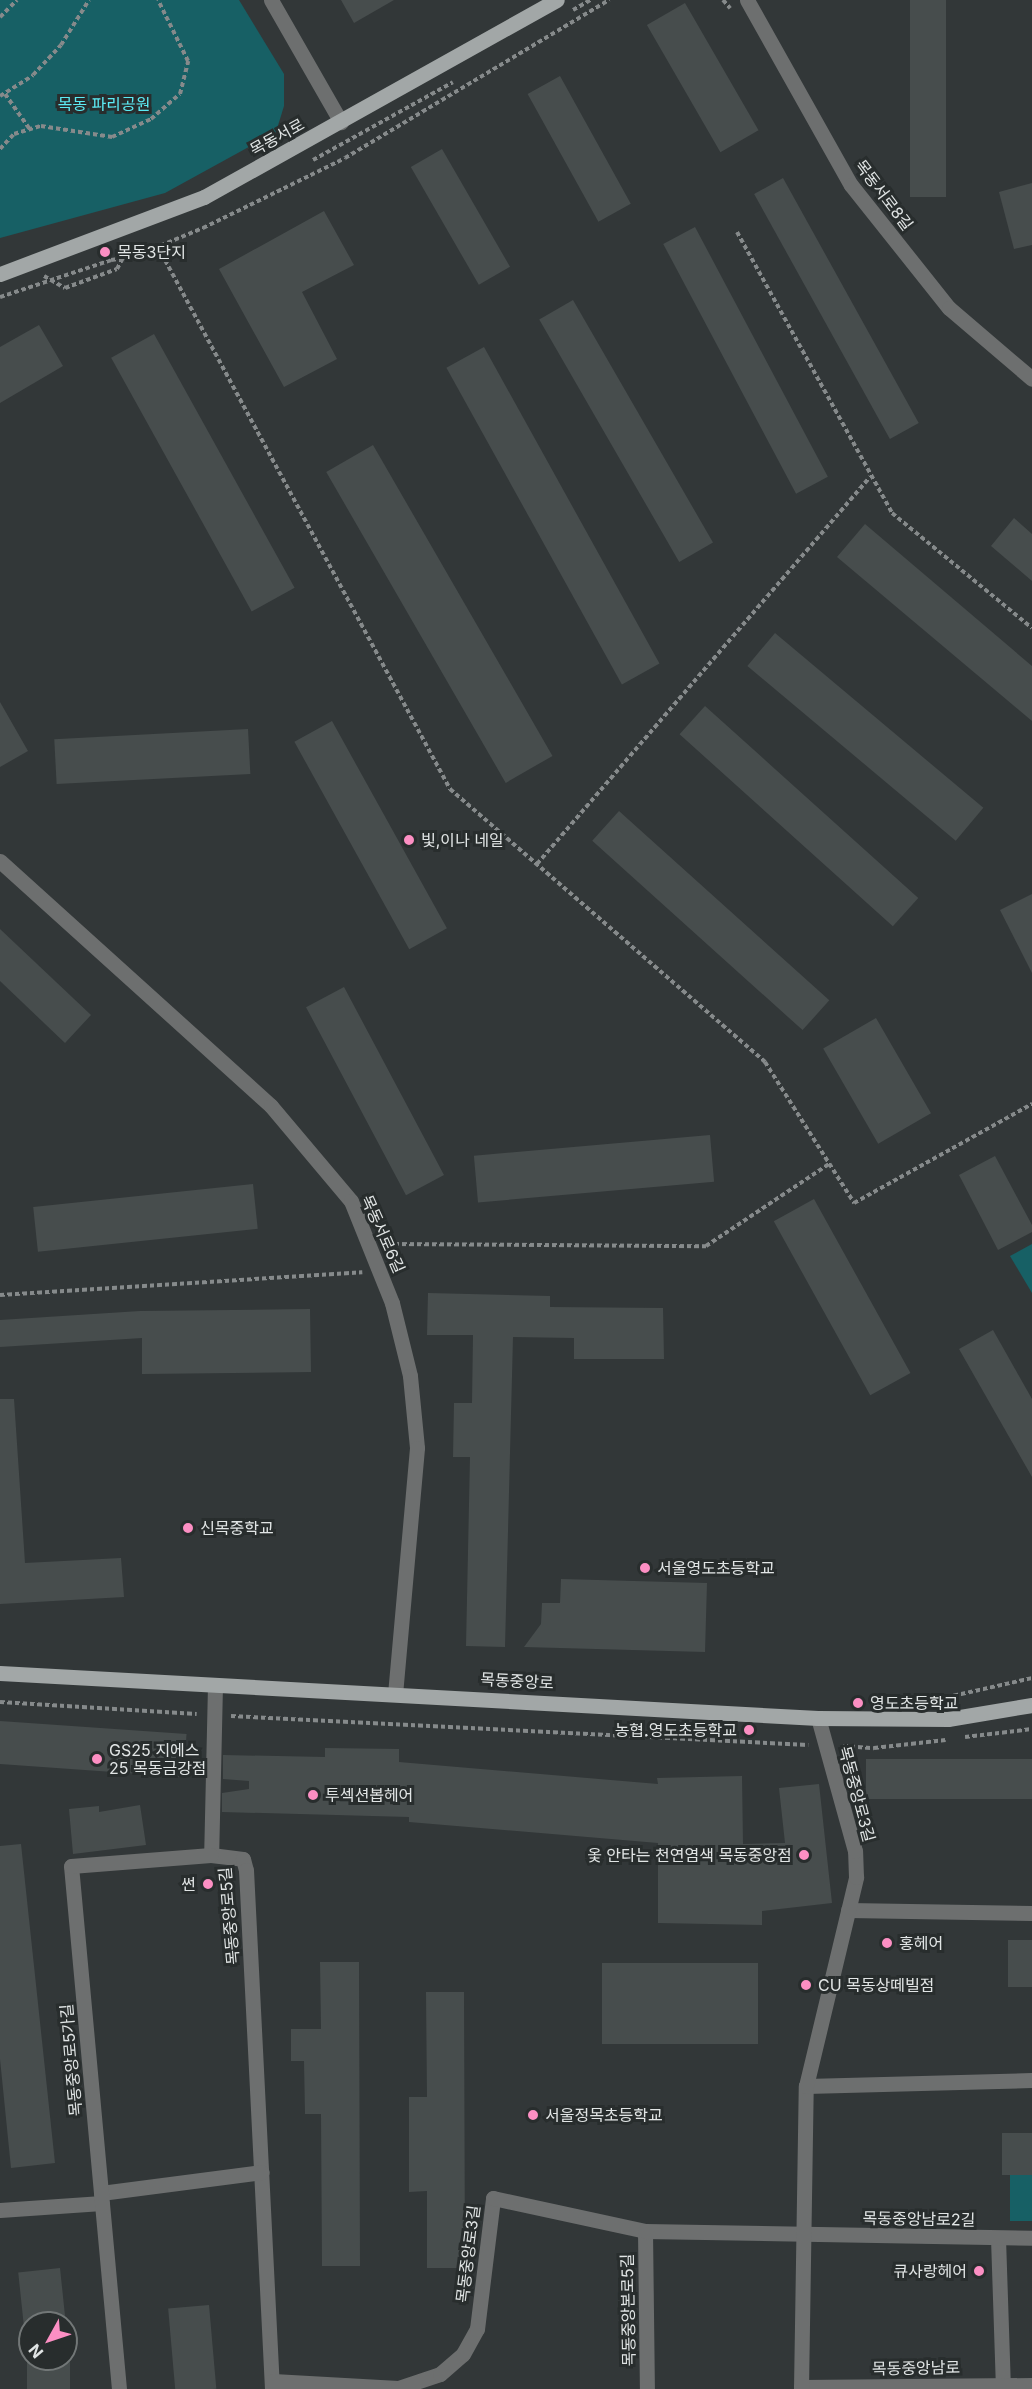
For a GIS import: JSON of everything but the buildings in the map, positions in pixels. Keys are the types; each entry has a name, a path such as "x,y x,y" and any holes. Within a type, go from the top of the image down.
{"main road":[{"name":"목동서로","path":"0,274 204,197 557,0"},
{"name":"목동중앙로","path":"0,1673 818,1718 948,1719 1032,1705"}],"street":[{"path":"271,0 341,122"},
{"name":"목동서로8길","path":"747,0 851,185 949,308 1032,379"},
{"name":"목동서로6길","path":"0,861 271,1106 351,1201 381,1271 410,1376 417,1448 395,1693"},
{"name":"목동중앙로5길","path":"215,1685 211,1855 243,1858 246,1870 272,2385"},
{"name":"목동중앙로3길","path":"801,2388 806,2086 856,1877 855,1851 818,1718"},
{"name":"목동중앙로5가길","path":"119,2389 71,1866 211,1855"},
{"path":"848,1910 1032,1913"},
{"path":"806,2086 1032,2080"},
{"path":"0,2210 102,2198 262,2172"},
{"name":"목동중앙로3길","path":"272,2385 398,2388 448,2367 463,2355 477,2329 493,2198 645,2231 805,2235"},
{"name":"목동중앙본로5길","path":"645,2231 647,2389"},
{"name":"목동중앙남로2길","path":"805,2235 1032,2238"},
{"path":"998,2238 1003,2385"},
{"name":"목동중앙남로","path":"801,2388 1032,2385"}],"path":[{"path":"0,17 17,0"},
{"path":"29,128 2,95 33,75 61,45 89,0"},
{"path":"0,149 14,134 29,128 112,137 151,118 180,94 188,61 158,0"},
{"path":"0,297 158,247 345,158 609,0"},
{"path":"737,232 870,477 892,513 1032,628"},
{"path":"158,247 450,789 765,1062 854,1203 1032,1104"},
{"path":"537,864 870,477"},
{"path":"371,1244 706,1246 829,1164"},
{"path":"0,1294 381,1271"},
{"path":"0,1702 874,1748 1032,1729"}],"green space":[{"name":"목동 파리공원","path":"0,0 239,0 284,74 284,106 276,132 165,193 0,238"},
{"path":"1032,1244 1032,1293 1010,1256"},
{"path":"1010,2175 1032,2175 1032,2221 1010,2221"}],"place":[{"name":"목동3단지","path":"105,252"},
{"name":"빛,이나 네일","path":"409,840"},
{"name":"신목중학교","path":"188,1528"},
{"name":"서울영도초등학교","path":"645,1568"},
{"name":"영도초등학교","path":"858,1703"},
{"name":"농협.영도초등학교","path":"749,1730"},
{"name":"GS25 지에스 25 목동금강점","path":"97,1759"},
{"name":"투섹션봅헤어","path":"313,1795"},
{"name":"옻 안타는 천연염색 목동중앙점","path":"804,1855"},
{"name":"썬","path":"208,1884"},
{"name":"홍헤어","path":"887,1943"},
{"name":"CU 목동상떼빌점","path":"806,1985"},
{"name":"서울정목초등학교","path":"533,2115"},
{"name":"큐사랑헤어","path":"979,2271"}]}
